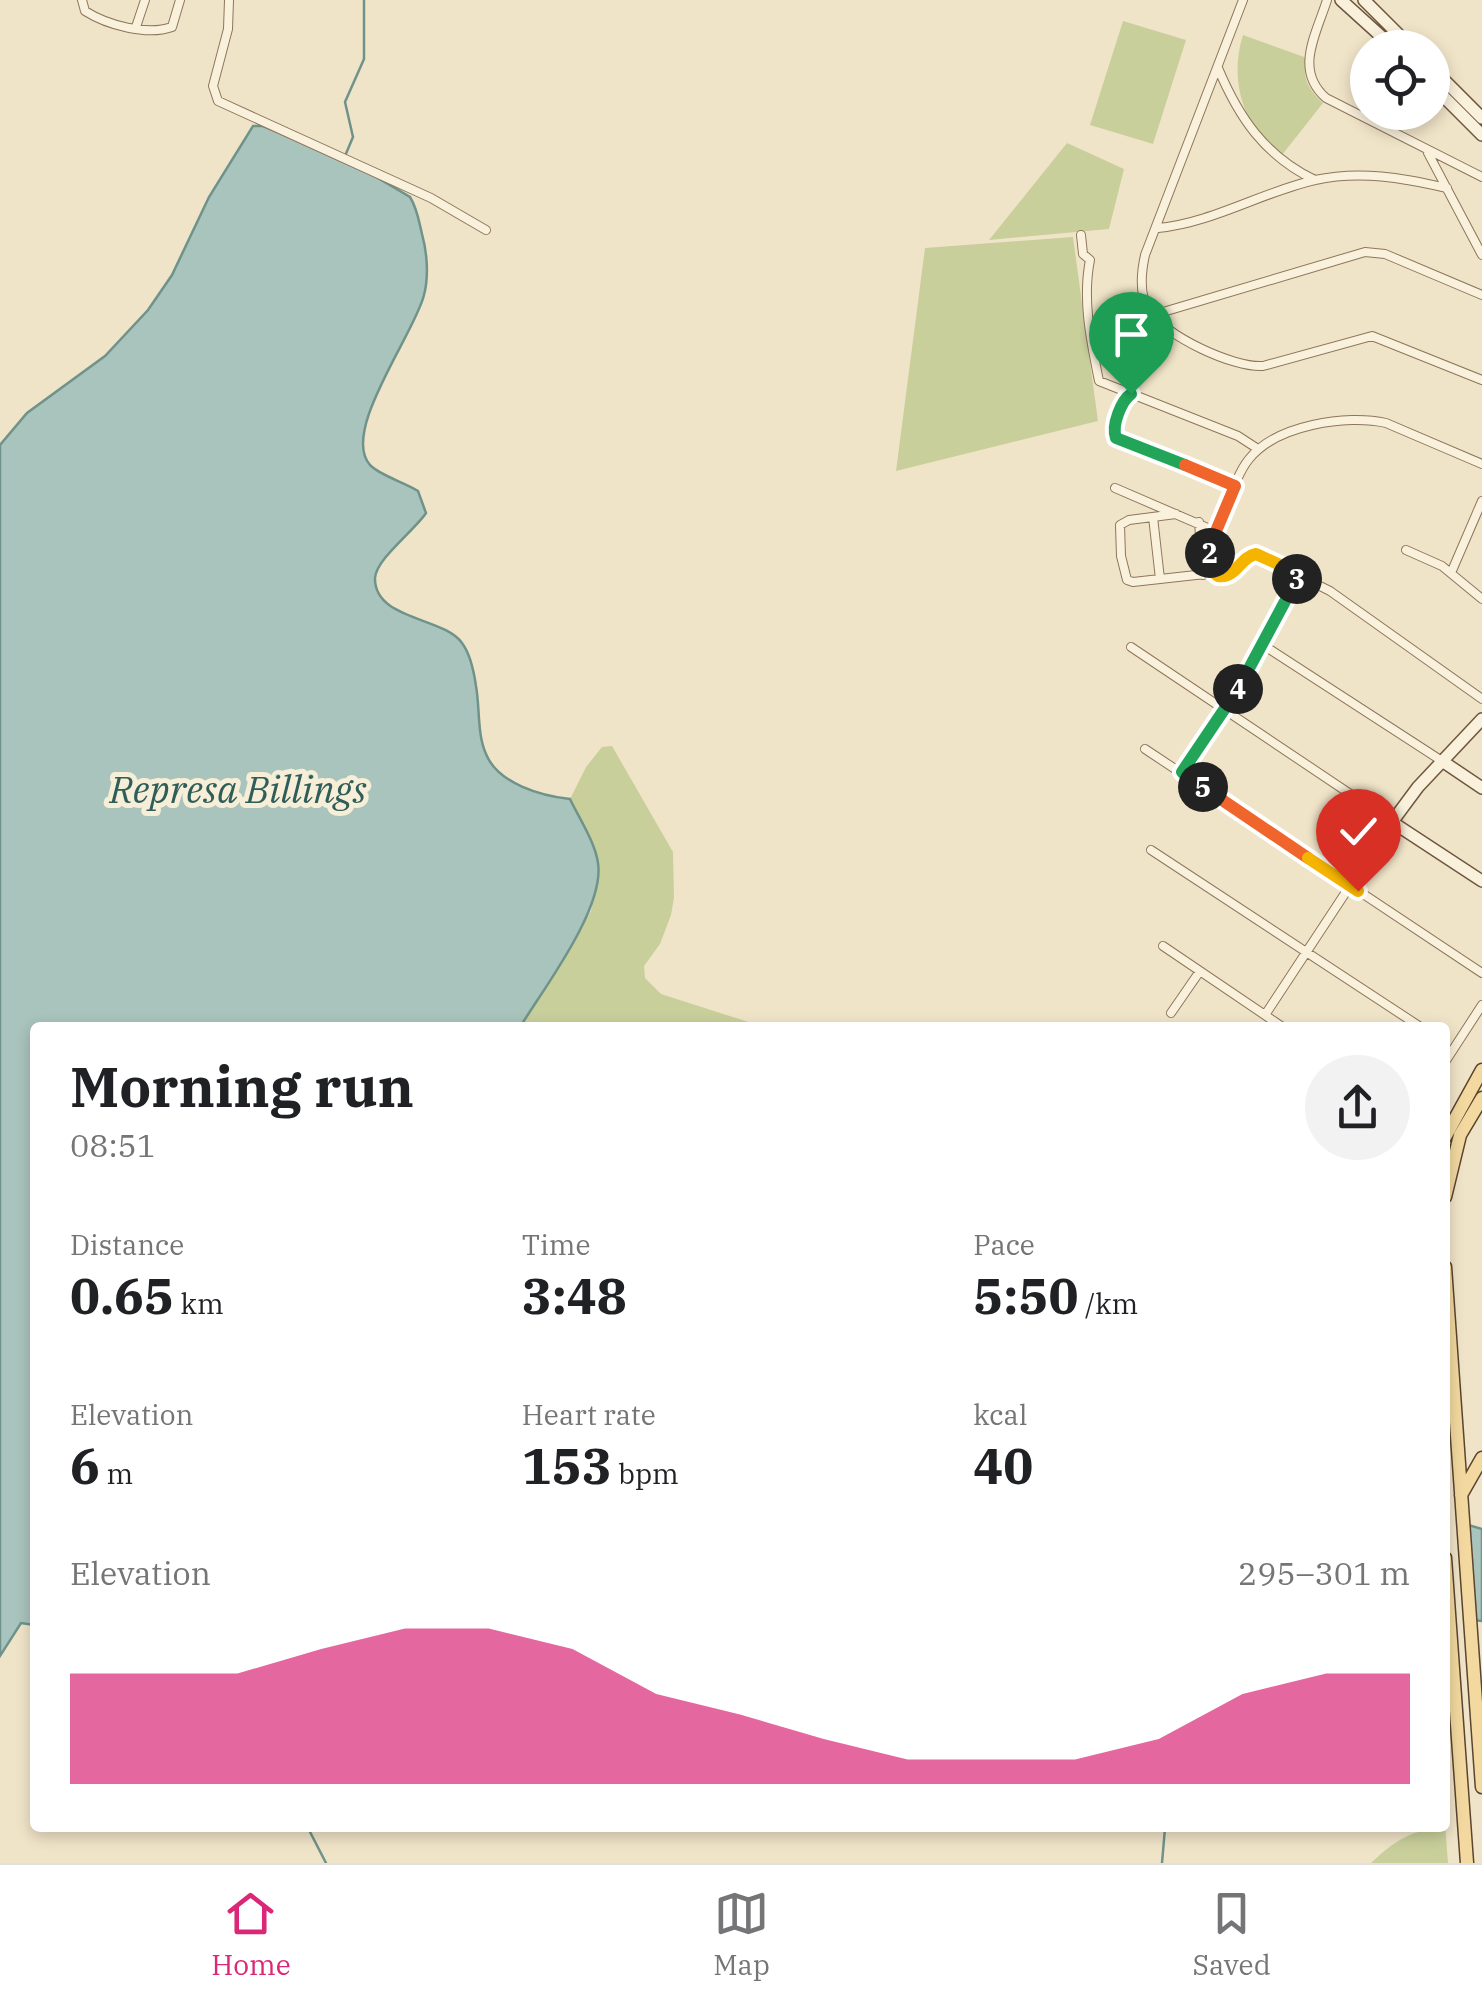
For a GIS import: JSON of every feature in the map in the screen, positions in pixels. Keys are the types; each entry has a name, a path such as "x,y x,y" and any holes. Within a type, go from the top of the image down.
{"main road":[{"path":"1450,1129 1482,1070"},
{"path":"1450,1171 1467,1121 1482,1098"},
{"path":"1450,1144 1454,1151"},
{"path":"1450,1354 1482,1788"},
{"path":"1460,1498 1482,1458"},
{"path":"1450,1626 1467,1863"}],"street":[{"path":"136,27 145,0"},
{"path":"82,3 88,14 103,20 156,30 172,27 180,0"},
{"path":"230,0 223,52 213,86 218,100 431,198 486,230"},
{"path":"1242,0 1146,256 1142,277 1146,304 1152,315 1178,336 1245,366 1263,366 1372,336 1482,380"},
{"path":"1327,0 1308,61 1310,81 1326,98 1482,177"},
{"path":"1341,0 1374,30"},
{"path":"1364,0 1394,30"},
{"path":"1218,68 1258,139 1291,168 1315,180"},
{"path":"1450,86 1482,118"},
{"path":"1450,103 1482,135"},
{"path":"1426,150 1482,255"},
{"path":"1158,228 1188,222 1315,180 1396,176 1447,188"},
{"path":"1081,234 1082,254 1090,260 1086,277 1090,334 1099,381 1238,436 1258,449"},
{"path":"1152,315 1365,252 1385,254 1482,295"},
{"path":"1129,392 1114,431 1116,438 1235,486"},
{"path":"1214,573 1210,550 1246,464 1258,449 1314,426 1351,419 1386,422 1482,464"},
{"path":"1114,488 1217,532"},
{"path":"1451,573 1482,500"},
{"path":"1176,514 1128,520 1120,525 1127,580 1214,573 1225,577 1256,554 1330,591 1482,699"},
{"path":"1153,517 1160,579"},
{"path":"1198,522 1203,575"},
{"path":"1406,550 1437,563 1482,598"},
{"path":"1182,772 1226,710 1300,574"},
{"path":"1264,645 1482,788"},
{"path":"1131,647 1482,881"},
{"path":"1265,1015 1392,822 1482,720"},
{"path":"1144,749 1482,974"},
{"path":"1151,850 1413,1022"},
{"path":"1163,946 1275,1022"},
{"path":"1171,1013 1200,971"},
{"path":"1450,1055 1482,1005"},
{"path":"1450,1046 1454,1049"}],"green space":[{"path":"1123,21 1186,40 1153,144 1090,125"},
{"path":"1243,35 1307,58 1308,83 1323,103 1282,155 1257,131 1242,101 1238,69"},
{"path":"1067,143 1124,169 1109,229 989,240"},
{"path":"1073,237 1098,421 896,471 925,248"},
{"path":"612,746 673,852 671,915 660,944 644,966 645,978 661,994 748,1022 524,1022 591,911 598,861 570,799 586,767 602,747"},
{"path":"1420,1832 1446,1832 1448,1863 1371,1863 1404,1838"}],"water":[{"name":"Represa Billings","path":"253,126 263,126 344,158 410,197 425,248 426,288 372,407 363,450 375,469 418,491 426,513 377,570 378,592 397,610 453,634 462,643 473,669 486,754 510,781 570,799 594,847 598,881 571,947 523,1022 30,1022 30,1624 21,1623 0,1656 0,445 27,413 105,356 148,310 172,275 209,197"},
{"path":"1450,1519 1482,1529 1482,1621 1450,1618"}],"pier":[{"path":"1450,1514 1470,1520 1477,1626 1450,1623"}],"waterway":[{"path":"345,156 353,137 345,102 364,59 364,0"},
{"path":"310,1832 326,1863"},
{"path":"1162,1863 1165,1832"}],"route":[{"path":"1131,394 1117,418 1116,438 1235,486 1211,543 1214,573 1230,575 1256,554 1300,574 1226,710 1182,772 1358,891"}]}
